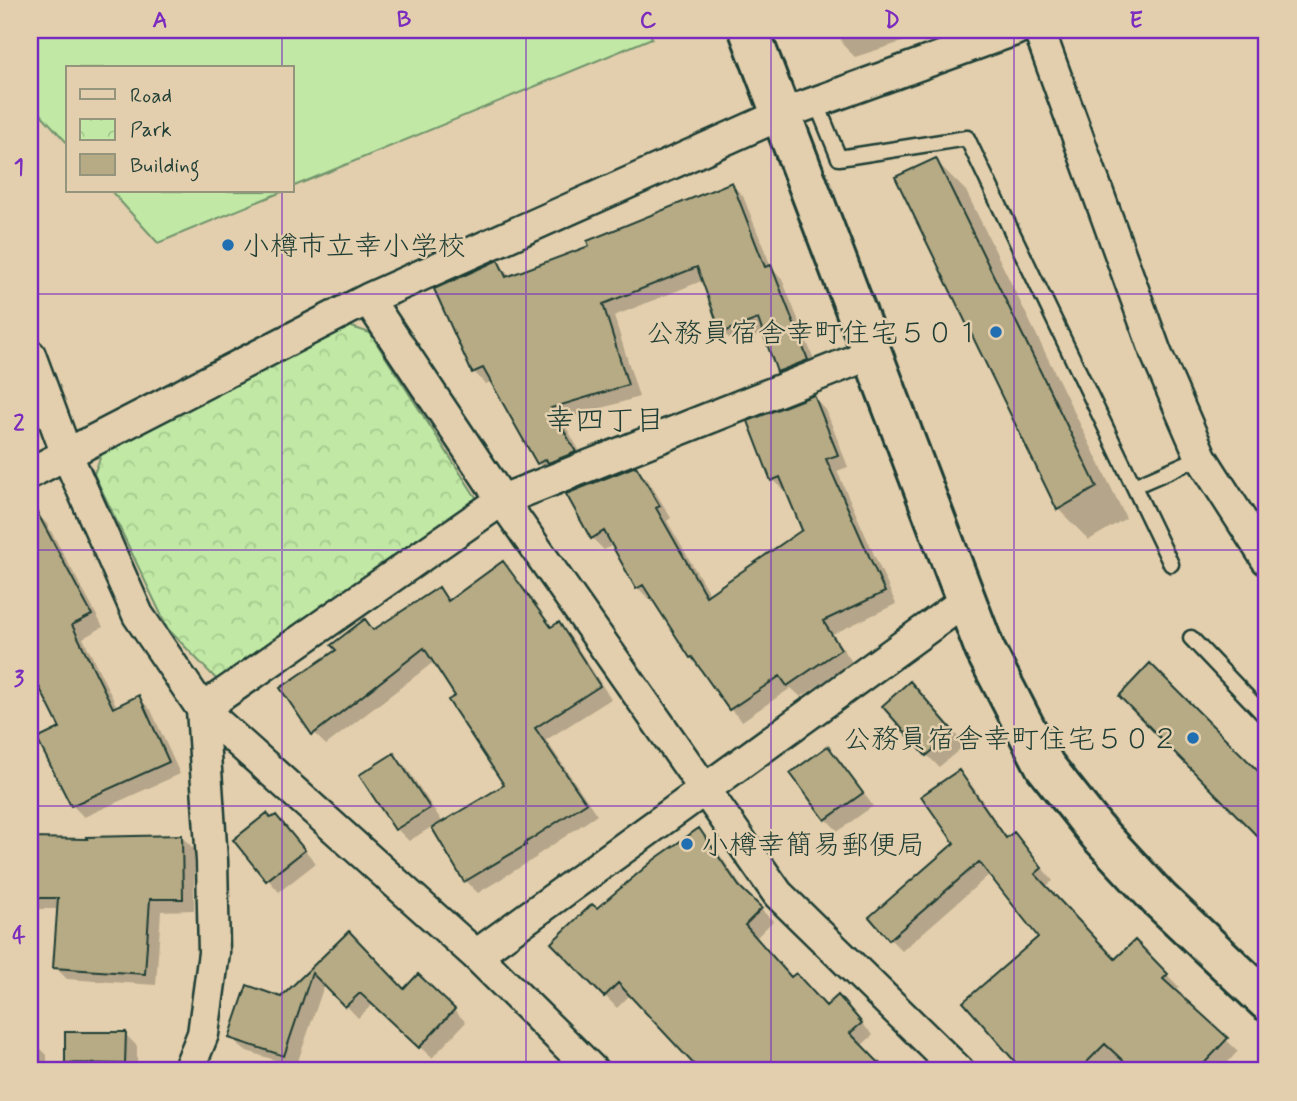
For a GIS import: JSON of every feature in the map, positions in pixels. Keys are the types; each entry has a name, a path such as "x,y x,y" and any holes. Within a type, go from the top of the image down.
{"street":[{"path":"748,30 965,601 985,650 1045,766 1098,833 1159,899 1267,1001"},
{"path":"30,473 368,299 780,116 1015,30"},
{"path":"1039,30 1156,353 1201,457 1267,560"},
{"path":"368,299 502,500 778,894 959,1071"},
{"path":"202,709 502,500 871,354"},
{"path":"30,355 67,455 138,615 202,709 476,955 593,1071"},
{"path":"476,955 965,601"},
{"path":"188,1071 203,1034 214,953 212,861 202,709"}],"lane":[{"path":"816,102 839,158 967,138 1171,564"},
{"path":"1134,486 1201,457"},
{"path":"1191,638 1267,718"}],"green space":[{"path":"30,30 649,30 652,38 294,186 294,66 66,66 66,142 30,102"},
{"path":"112,192 282,192 158,243"},
{"path":"346,325 370,333 477,499 219,682 168,629 94,474 103,450"}],"building":[{"name":"公務員宿舎幸町住宅５０１","path":"936,158 1097,487 1057,510 895,177"},
{"path":"732,182 765,267 771,265 808,360 777,372 758,319 721,333 697,267 603,304 628,385 551,408 576,452 548,463 546,459 537,464 483,368 472,373 434,289 498,260 506,277 589,246 587,241"},
{"path":"814,395 838,455 826,459 885,592 823,621 841,649 787,686 780,676 729,710 692,657 690,658 643,585 636,589 604,531 591,539 566,494 636,466 660,506 656,508 706,596 802,530 780,477 771,481 748,421"},
{"path":"30,499 92,615 72,625 113,708 139,695 169,762 71,806 37,739 60,728 30,669"},
{"path":"503,561 551,627 559,622 600,686 535,728 586,803 525,843 526,845 464,882 432,828 504,785 448,700 455,696 424,648 312,735 280,688 336,650 331,645 365,619 373,630 439,587 448,601"},
{"name":"公務員宿舎幸町住宅５０２","path":"1150,663 1267,780 1267,846 1119,696"},
{"path":"910,681 954,732 926,756 882,706"},
{"path":"828,746 863,793 825,820 790,773"},
{"path":"394,753 430,808 395,830 359,775"},
{"path":"959,770 1006,838 1014,832 1042,868 1035,874 1115,959 1135,940 1168,974 1163,979 1228,1038 1197,1071 1134,1071 1105,1044 1078,1071 1023,1071 963,1002 1038,937 979,862 889,940 869,917 954,843 921,796"},
{"path":"267,813 271,818 276,815 305,850 266,881 233,840"},
{"path":"699,828 739,886 762,908 745,925 791,977 796,973 826,1006 838,995 862,1023 850,1033 887,1071 700,1071 618,983 604,997 551,943 592,904 597,908 655,859"},
{"path":"182,835 183,899 150,899 145,974 53,968 58,898 30,898 30,838 87,839 86,837"},
{"path":"349,931 404,989 418,974 455,1009 419,1048 360,993 345,1007 312,973 284,1056 229,1038 247,985 281,997"},
{"path":"65,1032 126,1032 125,1064 65,1063"}],"place":[{"name":"小樽市立幸小学校","path":"228,245"},
{"name":"公務員宿舎幸町住宅５０１","path":"996,332"},
{"name":"公務員宿舎幸町住宅５０２","path":"1193,738"},
{"name":"小樽幸簡易郵便局","path":"687,844"}],"district":[{"name":"幸四丁目","path":"605,420"}]}
